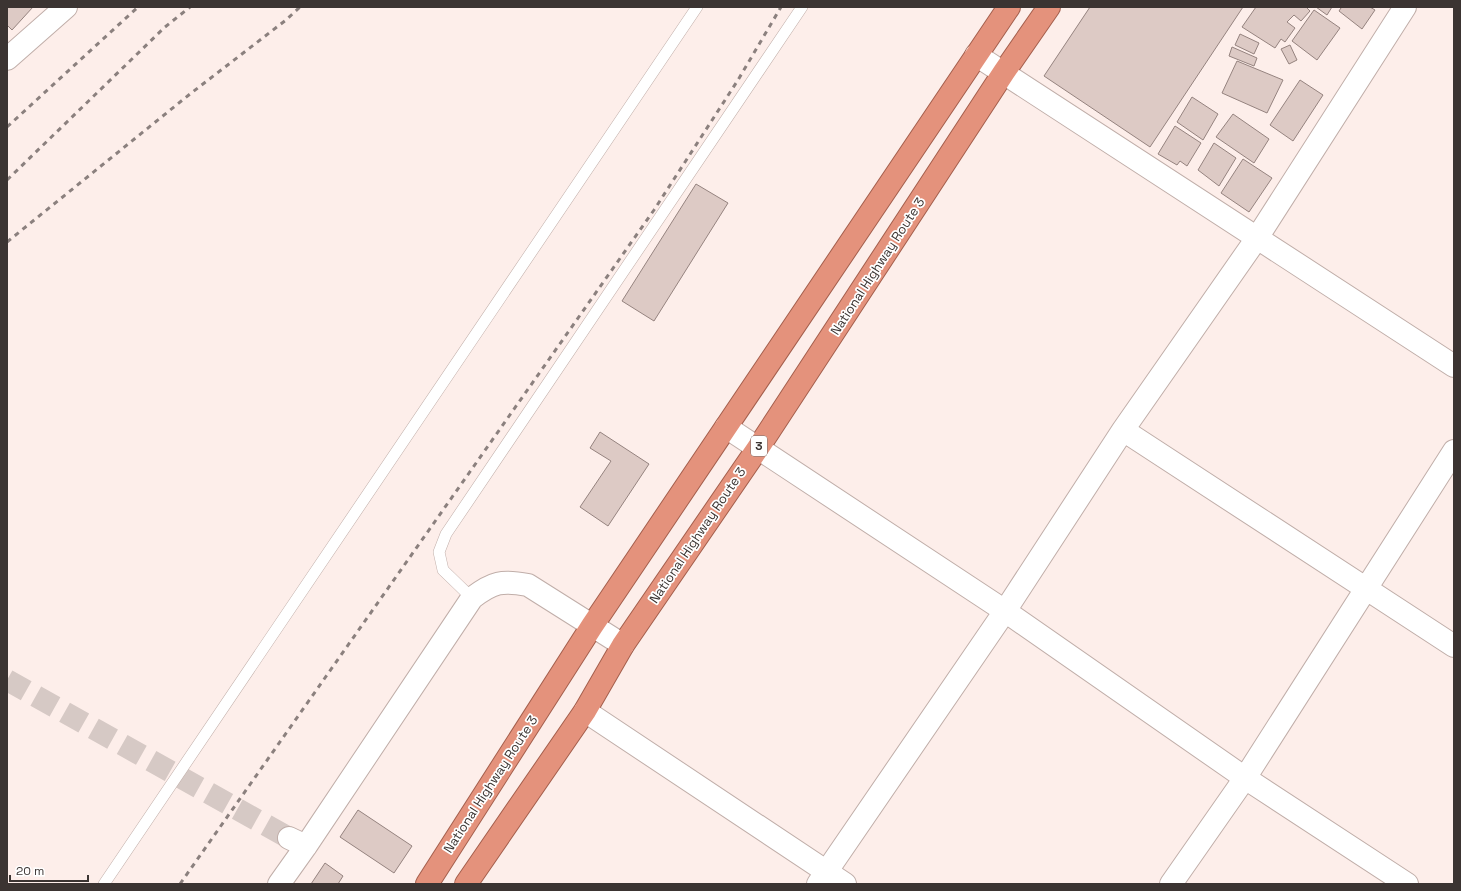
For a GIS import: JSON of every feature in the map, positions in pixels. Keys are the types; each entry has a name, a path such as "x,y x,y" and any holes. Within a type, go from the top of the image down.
{"highway":[{"name":"National Highway Route 3","path":"426,884 592,626 1009,7"},
{"name":"National Highway Route 3","path":"466,884 585,711 622,645 758,448 1004,72 1049,7"}],"street":[{"path":"7,59 66,7"},
{"path":"822,878 1005,611 1123,430 1257,238 1405,7"},
{"path":"976,55 1454,366"},
{"path":"726,427 1005,611 1245,778 1407,884"},
{"path":"1123,430 1454,646"},
{"path":"1171,884 1245,778 1454,451"},
{"path":"279,884 297,842 472,598 484,589 497,583 511,581 528,585 622,645"},
{"path":"585,711 822,878 845,884"}],"lane":[{"path":"104,884 697,7"},
{"path":"472,598 443,570 439,552 446,534 802,7"}],"building":[{"path":"7,7 33,7 12,30 7,25"},
{"path":"1090,7 1243,7 1150,147 1044,76"},
{"path":"1256,7 1306,7 1310,11 1301,21 1294,15 1287,22 1295,28 1285,42 1281,39 1275,48 1242,27"},
{"path":"1316,7 1332,7 1327,15"},
{"path":"1339,7 1370,7 1375,10 1362,29 1339,11 1341,8"},
{"path":"1314,10 1340,28 1317,60 1292,41"},
{"path":"1240,34 1259,43 1254,54 1235,45"},
{"path":"1290,45 1297,60 1289,64 1281,49"},
{"path":"1232,47 1257,58 1254,66 1229,56"},
{"path":"1237,61 1283,80 1267,113 1222,93"},
{"path":"1300,80 1323,95 1293,141 1270,125"},
{"path":"1192,97 1218,114 1203,140 1177,122"},
{"path":"1233,114 1269,139 1254,163 1216,137"},
{"path":"1175,126 1201,143 1187,166 1180,161 1177,165 1158,154"},
{"path":"1214,143 1236,158 1219,186 1198,170"},
{"path":"1243,159 1272,178 1249,212 1221,193"},
{"path":"696,184 728,203 654,321 622,301"},
{"path":"600,432 649,464 608,526 580,507 611,461 590,448"},
{"path":"358,810 412,846 394,873 340,837"},
{"path":"325,863 343,876 338,884 311,884"}],"tunnel":[{"path":"7,680 289,838"}],"railway":[{"path":"7,127 138,7"},
{"path":"7,180 165,27 190,7"},
{"path":"7,242 190,94 286,20 300,7"},
{"path":"180,884 654,210 738,80 781,7"}]}
